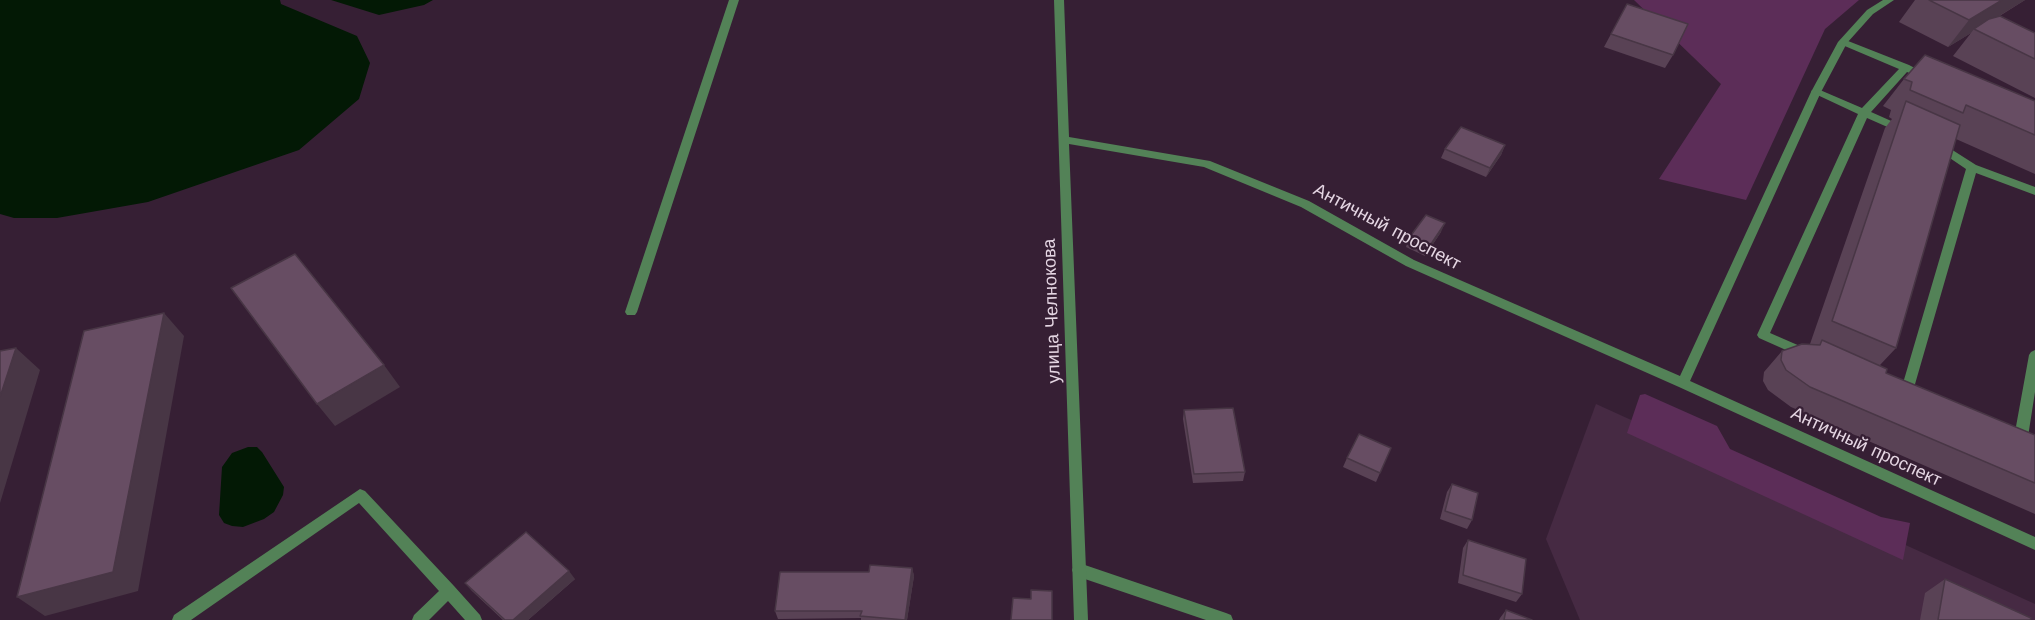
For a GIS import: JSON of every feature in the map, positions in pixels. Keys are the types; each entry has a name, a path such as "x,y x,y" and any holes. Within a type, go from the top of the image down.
{"street":[{"path":"631,312 734,0"},
{"name":"улица Челнокова","path":"1059,0 1081,620"},
{"path":"1683,383 1816,92 1843,42 1870,12 1889,0"},
{"path":"1843,42 1938,81"},
{"path":"1906,67 1864,113 1763,335 1910,400 1972,168"},
{"path":"1816,92 1939,146 1972,168 2035,191"},
{"name":"Античный проспект","path":"1064,140 1206,164 1305,204 1410,263 1683,383 2035,544"},
{"path":"2035,355 2015,441 2035,449"},
{"path":"179,620 360,495 475,620"},
{"path":"1079,570 1226,620"},
{"path":"419,620 449,591"}],"shaded area":[{"path":"0,0 280,0 281,4 357,36 370,63 359,99 299,150 148,202 57,218 14,218 0,214"},
{"path":"331,0 433,0 424,5 379,15"},
{"path":"1634,0 1859,0 1825,29 1746,200 1659,179 1721,84"},
{"path":"1645,394 1717,426 1730,449 1881,517 1910,523 1903,560 1627,433 1640,395"},
{"path":"1596,404 2035,604 2035,620 1580,620 1546,539"},
{"path":"248,447 257,447 262,452 284,487 283,495 274,512 264,519 243,527 232,526 224,523 219,515 222,467 232,453"}],"building":[{"path":"1929,0 2002,0 1969,20"},
{"path":"1627,4 1688,24 1673,55 1611,34"},
{"path":"2000,16 2035,33 2035,59 1974,29 1989,19"},
{"path":"1925,55 2035,101 2035,135 1966,105 1963,113 1910,90 1912,82 1904,79"},
{"path":"1906,101 1960,125 1896,348 1832,321"},
{"path":"1461,127 1505,145 1490,168 1445,149"},
{"path":"1426,215 1445,223 1429,247 1409,238"},
{"path":"295,254 384,365 317,404 231,288"},
{"path":"164,313 113,572 17,597 84,331"},
{"path":"1822,340 1887,369 1886,373 2035,435 2035,483 1810,387 1786,370 1781,360 1782,351 1802,344 1820,345"},
{"path":"16,348 0,397 0,351"},
{"path":"1233,408 1245,472 1194,474 1184,410"},
{"path":"1359,434 1391,448 1380,473 1347,458"},
{"path":"1452,484 1478,493 1472,520 1445,511"},
{"path":"526,532 569,571 513,620 505,620 465,583"},
{"path":"1468,540 1526,559 1522,594 1463,575"},
{"path":"870,565 912,568 905,620 860,616 862,611 775,611 780,572 869,572"},
{"path":"1945,579 2031,618 2030,620 1938,620"},
{"path":"1031,590 1052,591 1052,620 1011,620 1013,598 1031,599"},
{"path":"1506,610 1532,620 1504,620"}]}
